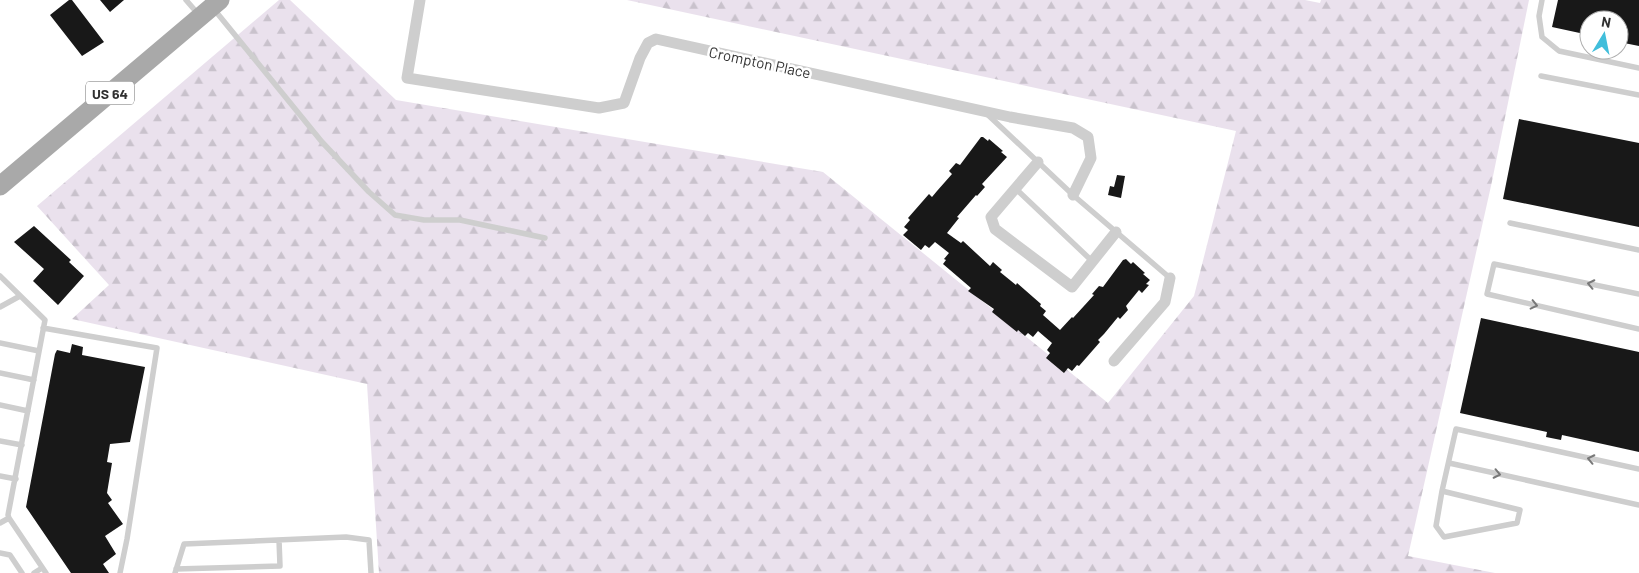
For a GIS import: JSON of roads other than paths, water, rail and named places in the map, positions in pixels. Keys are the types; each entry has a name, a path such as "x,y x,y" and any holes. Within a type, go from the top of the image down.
{"main road":[{"name":"US 64","path":"0,186 210,8"}],"street":[{"name":"Crompton Place","path":"420,0 407,78 599,108 624,103 640,58 648,43 656,39 983,111 1073,128 1088,137 1091,158 1073,195"},
{"path":"1038,162 991,217 995,229 1072,287 1116,232"},
{"path":"1114,361 1165,302 1170,278"}],"lane":[{"path":"186,0 210,8 322,142 369,192 395,215 424,220 460,220 545,238"},
{"path":"1542,0 1539,16 1542,37 1559,51 1639,68"},
{"path":"1540,76 1639,95"},
{"path":"983,111 1073,195 1170,278"},
{"path":"1015,188 1092,262"},
{"path":"1510,223 1639,250"},
{"path":"1639,294 1494,264 1487,294 1639,328"},
{"path":"0,276 45,320 9,518 44,570 34,573"},
{"path":"0,307 20,296"},
{"path":"43,328 157,348 120,573"},
{"path":"0,344 39,352"},
{"path":"0,373 34,380"},
{"path":"0,405 28,411"},
{"path":"1442,490 1520,510 1517,523 1444,537 1436,526 1442,490 1456,430 1639,469"},
{"path":"0,441 22,445"},
{"path":"1449,463 1639,504"},
{"path":"0,476 16,479"},
{"path":"0,523 9,518"},
{"path":"279,540 280,570 175,571 184,544 346,537 369,540 371,573"},
{"path":"0,553 10,555 22,573"}]}
